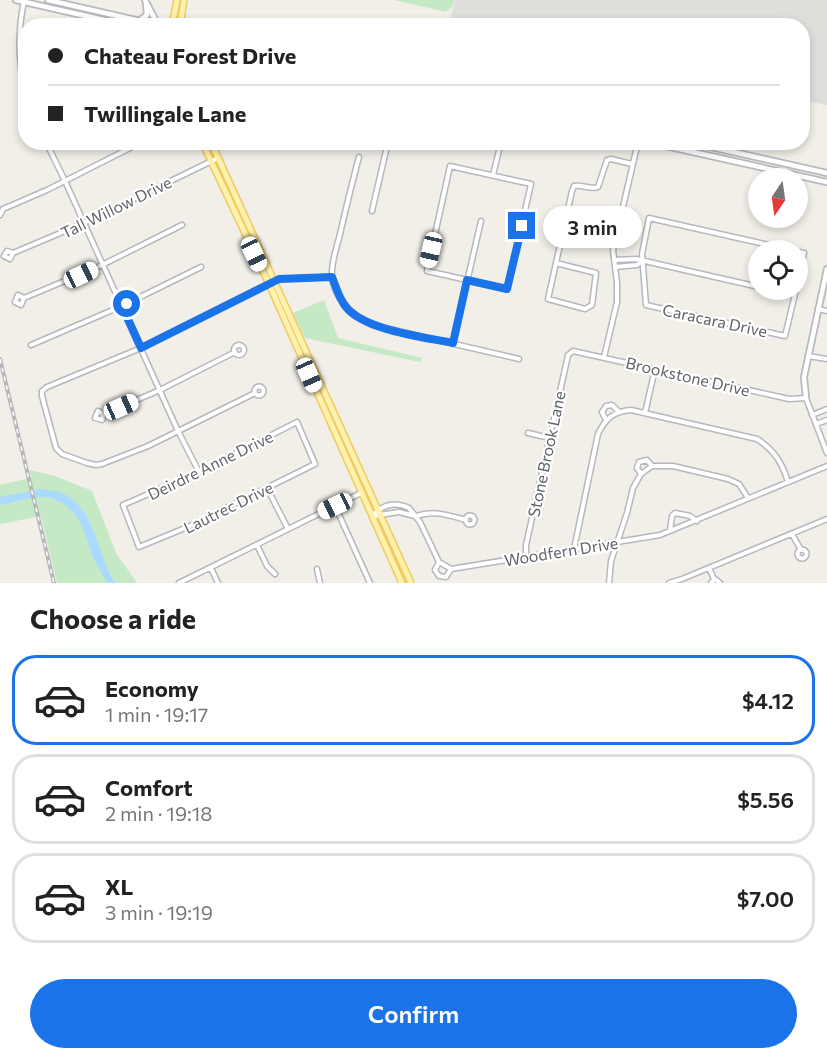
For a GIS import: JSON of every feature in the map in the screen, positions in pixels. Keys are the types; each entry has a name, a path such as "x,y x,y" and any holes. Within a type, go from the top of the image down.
{"main road":[{"path":"16,0 95,18"},
{"path":"48,0 130,18"},
{"path":"143,18 147,15 145,0"},
{"path":"145,0 156,18"},
{"path":"174,18 177,0"},
{"path":"181,18 184,0"},
{"path":"99,18 100,12"},
{"path":"205,150 240,216 298,343 324,392 411,583"},
{"path":"214,150 240,216"},
{"path":"682,150 764,168"},
{"path":"712,157 714,150"},
{"path":"723,150 827,173"},
{"path":"778,168 779,162"},
{"path":"808,178 827,182"},
{"path":"806,398 804,377 827,269"},
{"path":"298,343 326,415 402,583"},
{"path":"317,394 324,392"},
{"path":"326,415 334,414"},
{"path":"347,462 354,459"},
{"path":"399,576 406,573"}],"street":[{"path":"20,18 24,1"},
{"path":"50,150 178,431 199,472"},
{"path":"0,215 1,207 65,181 126,150"},
{"path":"372,211 386,150"},
{"path":"493,175 499,150"},
{"path":"604,357 617,302 613,250 636,150"},
{"path":"359,157 334,259 332,277 346,308 372,325 519,359"},
{"name":"Tall Willow Drive","path":"13,253 84,223 218,158"},
{"path":"556,263 596,273 592,305 589,308 585,309 548,299 548,293 574,186 598,187 607,160 632,164"},
{"path":"450,166 493,175 531,184 507,289 427,270 450,166"},
{"path":"615,267 637,265 642,261 649,218 748,240"},
{"path":"453,343 481,221"},
{"path":"564,224 616,236"},
{"path":"24,298 103,265 182,225"},
{"path":"614,260 636,259 748,285"},
{"name":"Caracara Drive","path":"642,261 646,305 785,336 793,300"},
{"path":"31,345 122,306 201,267"},
{"path":"255,393 140,450 102,464 92,465 62,454 56,448 42,392 47,387 141,348 279,279 332,277"},
{"path":"818,309 827,311"},
{"name":"Brookstone Drive","path":"571,353 577,351 789,399 806,398"},
{"path":"104,414 160,390 235,352"},
{"name":"Stone Brook Lane","path":"526,557 526,545 567,360 571,353"},
{"path":"808,356 827,359"},
{"path":"645,414 655,369"},
{"path":"806,398 827,453"},
{"path":"606,420 602,412 606,406 612,405 619,412"},
{"path":"812,415 827,409"},
{"path":"574,549 598,435 606,420 619,412 631,410 757,439 778,456 788,482"},
{"path":"816,424 827,420"},
{"name":"Deirdre Anne Drive","path":"123,505 199,472 297,422"},
{"name":"Lautrec Drive","path":"123,505 139,547 190,526 315,464 297,422"},
{"path":"528,433 550,438"},
{"path":"641,474 637,468 641,459 647,460 652,466"},
{"path":"609,583 609,569 633,488 641,474 652,466 673,466 728,479 739,484 748,498"},
{"name":"Woodfern Drive","path":"416,516 439,562 435,570 439,576 446,577 451,569 670,531 827,466"},
{"path":"267,488 288,528"},
{"path":"179,583 361,493"},
{"path":"379,513 386,506 396,504 409,508 416,516"},
{"path":"335,506 370,583"},
{"path":"372,516 379,513 399,512 416,516 436,512 466,520"},
{"name":"Woodfern Drive","path":"670,531 672,516 675,513 690,516 696,521"},
{"path":"669,583 827,519"},
{"path":"792,534 801,550"},
{"path":"257,545 267,566 275,574"},
{"path":"439,562 451,569"},
{"path":"211,568 219,583"},
{"path":"709,568 712,581 718,579 720,583"},
{"path":"317,569 320,583"}],"shaded area":[{"path":"455,0 827,0 827,105 810,101 810,18 451,18"}],"green space":[{"path":"394,0 454,0 453,6 446,12"},
{"path":"324,300 338,338 422,358 420,362 305,338 293,313"},
{"path":"30,470 55,476 92,491 116,553 137,583 57,583 41,516 0,524 0,485 31,478"}],"water":[{"path":"41,489 64,494 75,501 83,511 115,583 108,583 106,580 94,558 79,520 63,504 44,497 0,505 0,497"}],"railway":[{"path":"0,359 54,583"}],"route":[{"path":"127,304 122,306 141,348 279,279 332,277 346,308 357,317 372,325 453,343 467,280 507,289 522,226"}]}
